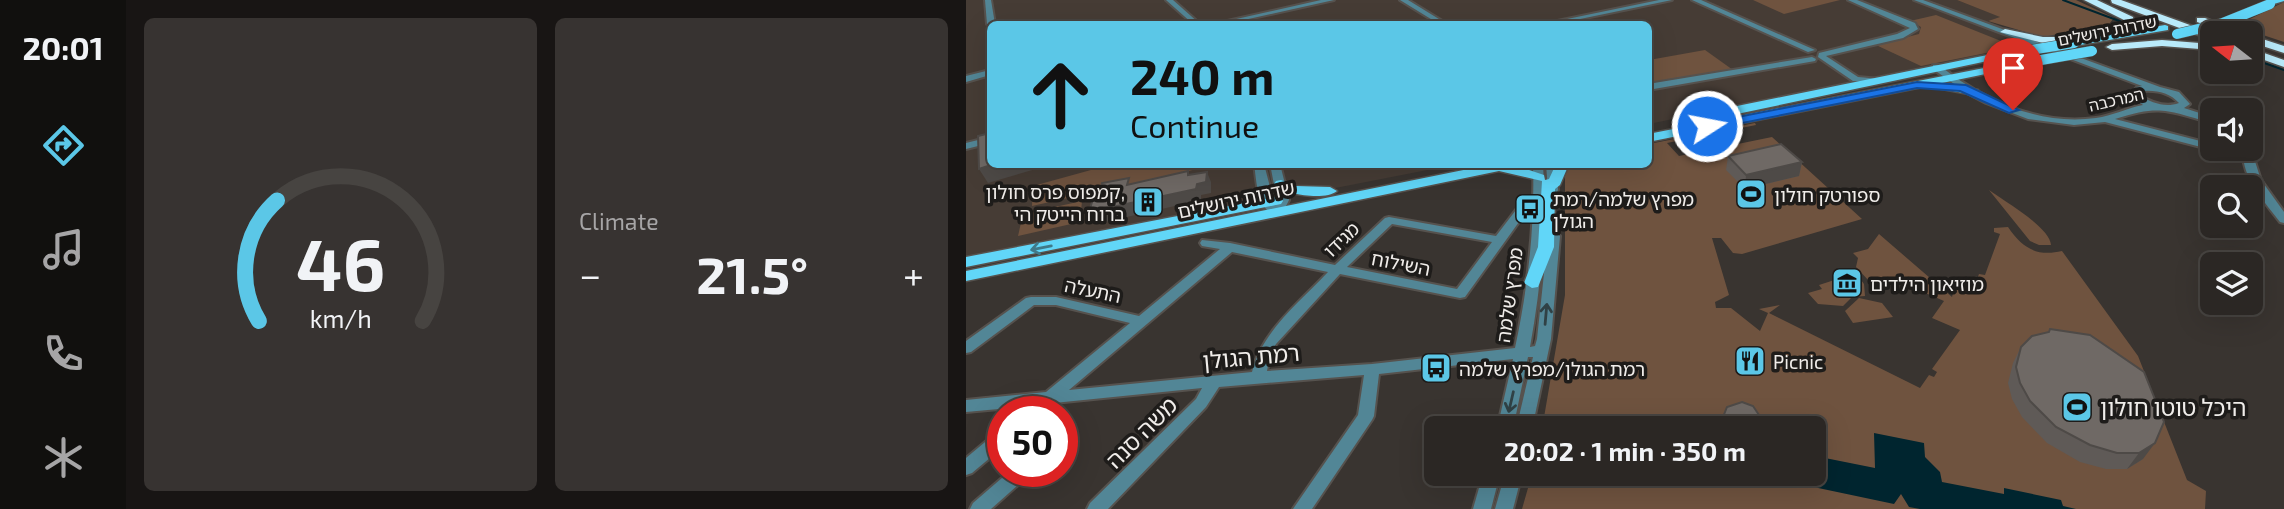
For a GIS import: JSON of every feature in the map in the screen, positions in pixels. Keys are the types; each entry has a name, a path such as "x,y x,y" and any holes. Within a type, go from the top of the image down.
{"highway":[{"path":"2005,32 2043,40 2058,40 2129,25 2129,19 2122,14 2089,0"},
{"path":"2091,45 2136,30 2143,23 2134,14 2100,0"},
{"path":"2112,0 2200,33"},
{"path":"2130,0 2200,25"},
{"path":"2144,0 2204,21"},
{"path":"2112,47 2162,43 2200,46"},
{"path":"2263,44 2284,50"},
{"path":"2263,46 2284,55"},
{"path":"2263,58 2284,65"}],"main road":[{"name":"שדרות ירושלים","path":"1652,137 2029,62 2210,17 2252,0"},
{"name":"שדרות ירושלים","path":"1652,127 1857,82 1877,81 2012,53 2074,43 2112,47 2177,34 2222,23 2278,1"},
{"path":"1917,85 1952,86 1978,91 1976,79 1986,71"},
{"name":"שדרות ירושלים","path":"966,276 1330,191 1444,168"},
{"name":"שדרות ירושלים","path":"966,262 1228,211 1495,168"},
{"path":"1480,171 1511,169 1544,178 1546,247 1532,283"},
{"path":"1280,184 1293,190 1330,191"},
{"path":"1228,211 1257,198 1264,187"}],"street":[{"path":"988,0 991,21"},
{"path":"1169,0 1191,21"},
{"path":"1233,21 1331,0"},
{"path":"1247,21 1343,0"},
{"path":"1402,0 1438,21"},
{"path":"1413,0 1447,21"},
{"path":"1562,21 1669,0"},
{"path":"1695,0 1817,55 1857,82"},
{"path":"1652,86 1785,63 1912,32 1914,29 1912,25 1851,0"},
{"name":"המרכבה","path":"1911,0 2119,80 2134,93 2134,100 2097,115 2072,118 2029,111 1978,91"},
{"name":"המרכבה","path":"1917,0 2176,94 2185,101 2183,106 2175,108"},
{"path":"1554,21 1613,11"},
{"path":"1782,39 1801,54"},
{"path":"1785,63 1801,54 1817,55"},
{"name":"המרכבה","path":"1936,67 2003,106 2044,119 2076,122 2104,119 2142,106 2157,106"},
{"path":"966,77 987,72"},
{"path":"2157,89 2140,89 2134,93 2157,106 2175,108 2200,116"},
{"path":"2104,119 2200,144"},
{"path":"966,146 987,141"},
{"path":"2248,161 2253,176 2284,220"},
{"path":"1260,168 1264,187 1276,205"},
{"path":"1276,168 1280,184 1276,205"},
{"name":"מפרץ שלמה","path":"1527,416 1544,339 1553,239 1544,178"},
{"name":"השילוח","path":"1206,243 1460,294 1523,208"},
{"name":"מגידו","path":"1258,377 1271,341 1337,270 1389,220 1499,240"},
{"path":"1052,396 1230,247"},
{"name":"מפרץ שלמה","path":"1508,416 1523,351 1532,283"},
{"name":"התעלה","path":"966,348 1031,301 1056,301 1142,321"},
{"name":"רמת הגולן","path":"1078,396 1540,351"},
{"path":"1302,509 1366,416 1372,369"},
{"name":"משה סנה","path":"1096,509 1201,403 1213,383"},
{"name":"רמת הגולן","path":"966,406 987,404"},
{"path":"966,468 987,450"},
{"path":"1482,509 1489,486"},
{"path":"1504,509 1511,486"},
{"path":"979,509 1004,487"}],"shaded area":[{"path":"966,0 1957,0 2001,17 1988,21 2047,45 1935,64 1652,123 1652,21 987,21 987,168 1438,168 966,260"},
{"path":"1753,0 1840,0 1784,14"},
{"path":"1957,0 2076,0 2114,18 2109,24 2043,37 1988,21 2000,17"},
{"path":"2284,2 2284,42 2263,35 2263,21 2246,21"},
{"path":"1936,15 2016,47 1921,66 1876,45 1919,34 1921,27 1910,21"},
{"path":"1705,50 1733,70 1652,87 1652,59"},
{"path":"1755,123 1756,125 1667,143 1679,156 1772,137 1862,219 1742,254 1733,253 1721,238 1712,238 1729,295 1715,302 1716,308 1731,308 1760,331 1768,313 1759,309 1780,305 1769,313 1920,388 1929,375 1934,377 1937,372 1932,369 1960,330 1932,318 1944,301 1893,279 1888,286 1869,281 1856,267 1858,258 1853,253 1868,249 1879,234 1952,297 1956,283 1976,282 1979,274 1985,275 2000,234 1994,232 1994,228 2008,227 2025,245 2038,252 2062,251 2138,356 2187,480 2206,491 2205,509 1522,509 1529,486 1826,486 1826,416 1544,416 1565,295 1565,176 1568,168 1652,168 1652,143"},
{"path":"1098,168 1202,168 1032,206 1033,186"},
{"path":"1989,190 2043,230 2051,245 2039,245 2030,241"},
{"path":"1082,201 1080,222 1018,236 1023,214"},
{"path":"1856,273 1864,284 1865,296 1852,297 1843,306 1818,304 1808,293 1822,289 1819,285"},
{"path":"1859,298 1882,303 1893,317 1853,323 1845,311"}],"water":[{"path":"1874,433 1924,443 1925,457 1940,472 1942,482 2004,494 2004,488 2061,500 2063,506 2076,509 1920,509 1909,507 1901,494 1894,504 1809,486 1826,486 1826,458 1875,468"}],"building":[{"path":"987,134 987,166 979,169 978,136"},
{"path":"1781,144 1802,162 1746,175 1728,156"},
{"path":"1188,171 1188,175 1207,172 1206,182 1197,184 1196,189 1089,212 1095,192 1100,191 1102,183 1129,178 1127,185"},
{"name":"היכל טוטו חולון","path":"2050,329 2090,335 2144,372 2164,422 2155,443 2139,453 2117,453 2090,445 2056,427 2030,401 2020,383 2016,367 2021,347 2032,336 2049,332"},
{"path":"1742,402 1753,406 1759,416 1723,416 1727,407"}],"waterway":[{"path":"2063,0 2122,22"},
{"path":"2263,63 2284,70"}],"place":[{"name":"ספורטק חולון","path":"1751,194"},
{"name":"קמפוס פרס חולון, ברוח הייטק הי","path":"1148,202"},
{"name":"מפרץ שלמה/רמת הגולן","path":"1530,209"},
{"name":"מוזיאון הילדים","path":"1847,283"},
{"name":"Picnic","path":"1750,361"},
{"name":"רמת הגולן/מפרץ שלמה","path":"1436,368"},
{"name":"היכל טוטו חולון","path":"2077,407"}],"route":[{"path":"1707,126 1917,85 1962,88 2013,110"}]}
